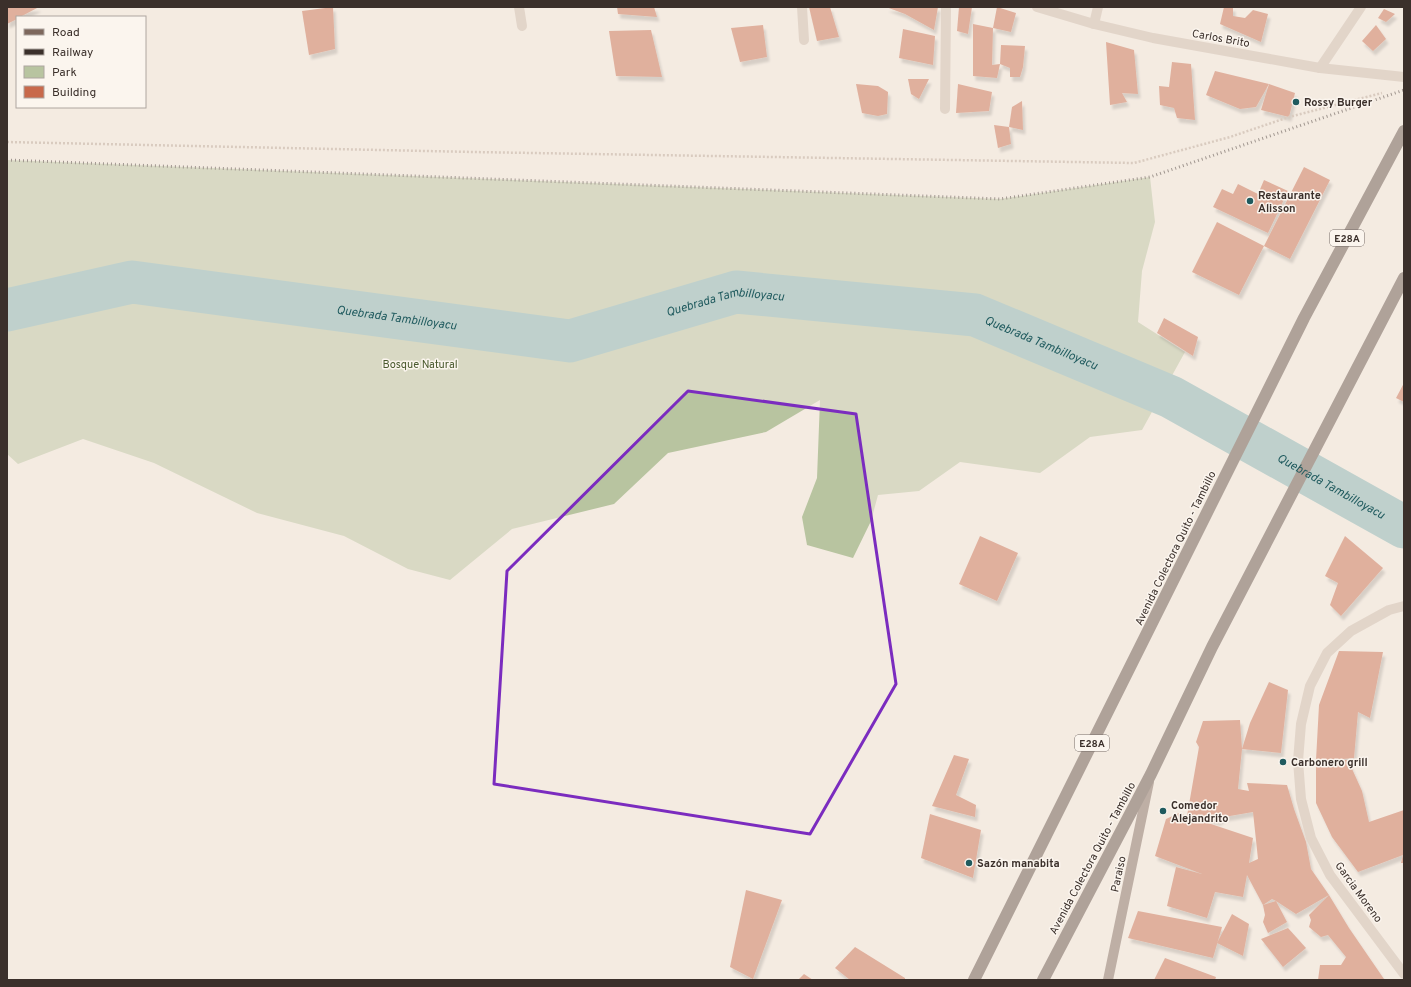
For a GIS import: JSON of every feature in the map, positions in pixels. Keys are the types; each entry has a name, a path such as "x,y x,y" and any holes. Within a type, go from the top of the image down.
{"highway":[{"name":"Avenida Colectora Quito - Tambillo","path":"974,980 1290,346 1404,131"},
{"name":"Avenida Colectora Quito - Tambillo","path":"1043,980 1151,774 1212,647 1404,278"}],"main road":[{"name":"Paraiso","path":"1108,980 1151,774"}],"street":[{"path":"519,7 522,26"},
{"path":"802,7 804,40"},
{"path":"945,108 946,7"},
{"name":"Carlos Brito","path":"1037,7 1094,24 1153,38 1320,68 1404,77"},
{"path":"1094,24 1098,7"},
{"path":"1320,68 1361,7"},
{"name":"Garcia Moreno","path":"1404,606 1389,610 1351,631 1327,653 1310,686 1301,724 1298,761 1301,799 1311,838 1330,875 1404,974"}],"path":[{"path":"7,142 473,152 1134,163 1230,137 1290,117 1389,91"}],"highlighted area":[{"path":"688,391 856,414 896,684 810,834 494,784 507,571"}],"green space":[{"name":"Bosque Natural","path":"7,160 1000,199 1150,177 1155,222 1142,271 1138,322 1185,352 1142,430 1090,437 1040,473 960,462 919,491 878,495 871,521 853,558 807,545 802,517 817,478 820,400 766,432 668,453 614,504 512,529 450,580 408,569 344,536 257,513 154,463 83,439 18,464 7,454"}],"building":[{"path":"7,7 39,7 22,16 16,16 16,20 7,24"},
{"path":"333,7 335,49 309,55 302,11"},
{"path":"617,7 654,7 657,17 618,14"},
{"path":"809,7 830,7 839,37 817,41"},
{"path":"886,7 938,7 934,30 905,14"},
{"path":"959,7 972,7 968,34 957,31"},
{"path":"997,7 1016,13 1011,32 993,28"},
{"path":"1224,7 1233,7 1233,16 1245,18 1253,10 1268,14 1261,42 1220,24"},
{"path":"1384,9 1395,14 1386,22 1378,18"},
{"path":"973,24 993,28 992,65 1000,64 997,78 973,76"},
{"path":"763,25 767,57 740,62 731,28"},
{"path":"1376,25 1386,39 1373,51 1362,41"},
{"path":"903,29 935,36 933,65 899,58"},
{"path":"651,30 662,77 616,76 609,31"},
{"path":"1106,42 1134,50 1138,94 1122,93 1127,102 1110,105"},
{"path":"1001,45 1025,46 1023,67 1020,77 1010,77 1010,68 1000,64"},
{"path":"1172,62 1191,64 1195,120 1177,118 1174,108 1160,105 1159,86 1169,87"},
{"path":"1215,71 1269,84 1256,107 1240,109 1206,95"},
{"path":"908,79 929,79 919,99 911,94"},
{"path":"856,84 878,86 888,92 887,114 878,116 862,113"},
{"path":"958,84 992,92 989,111 956,113"},
{"path":"1269,84 1295,93 1289,117 1261,110"},
{"path":"1022,101 1023,130 1009,127 1012,107"},
{"path":"994,125 1009,127 1011,144 998,148"},
{"path":"1304,167 1330,180 1290,259 1264,246"},
{"name":"Restaurante Alisson","path":"1264,180 1288,191 1268,233 1213,207 1222,189 1233,194 1238,184 1258,194"},
{"path":"1217,222 1264,246 1239,295 1192,272"},
{"path":"1164,318 1198,337 1193,356 1157,333"},
{"path":"1404,383 1404,402 1396,398"},
{"path":"980,536 1018,553 997,601 959,584"},
{"path":"1345,536 1383,568 1341,616 1330,605 1338,583 1325,576"},
{"path":"1339,651 1383,652 1370,718 1358,712 1354,758 1331,760 1348,760 1362,791 1369,822 1404,810 1404,863 1401,863 1403,855 1358,872 1332,837 1316,803 1316,760 1319,705"},
{"path":"1269,682 1288,690 1281,753 1242,749 1250,723"},
{"path":"1240,720 1242,749 1238,789 1249,791 1247,783 1287,785 1306,842 1311,869 1329,895 1296,914 1272,899 1263,905 1247,875 1243,897 1215,892 1207,918 1167,906 1176,867 1202,874 1155,856 1166,819 1179,813 1187,816 1199,747 1196,742 1203,721","holes":["1253,812 1258,859 1249,863 1253,838 1187,816 1218,821 1224,817"]},
{"path":"954,755 969,759 956,795 976,805 975,817 932,806"},
{"path":"930,814 981,830 973,878 921,858"},
{"path":"746,890 782,900 753,979 730,967"},
{"path":"1329,895 1349,928 1384,979 1318,980 1320,965 1341,965 1346,957 1328,935 1321,937 1309,927 1311,920 1309,915"},
{"path":"1276,901 1287,922 1268,933 1263,922 1265,915 1263,905"},
{"path":"1138,911 1222,927 1213,958 1128,938"},
{"path":"1232,914 1249,924 1243,956 1217,943"},
{"path":"1288,928 1306,948 1283,967 1261,939"},
{"path":"855,947 905,978 905,980 850,980 835,968"},
{"path":"1165,958 1216,977 1215,980 1154,980"},
{"path":"804,974 813,980 798,980"}],"waterway":[{"name":"Quebrada Tambilloyacu","path":"7,310 132,282 570,341 736,292 975,315 1171,397 1404,527"}],"railway":[{"path":"7,160 1000,199 1150,177 1404,90"}],"place":[{"name":"Rossy Burger","path":"1296,102"},
{"name":"Restaurante Alisson","path":"1250,201"},
{"name":"Carbonero grill","path":"1283,762"},
{"name":"Comedor Alejandrito","path":"1163,811"},
{"name":"Sazón manabita","path":"969,863"}]}
